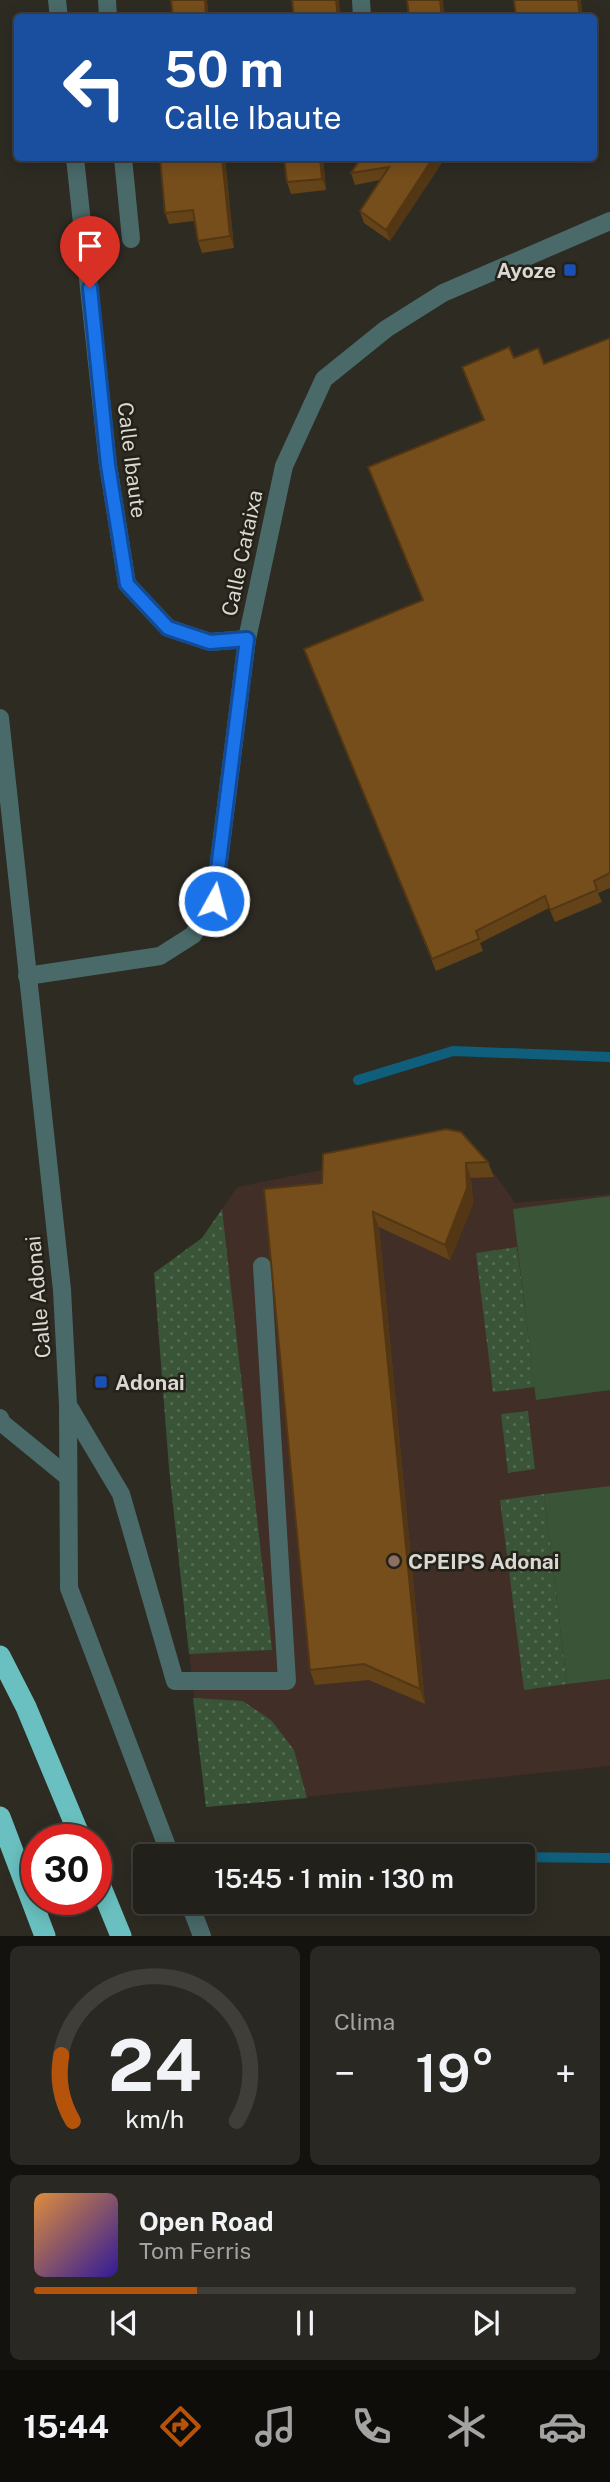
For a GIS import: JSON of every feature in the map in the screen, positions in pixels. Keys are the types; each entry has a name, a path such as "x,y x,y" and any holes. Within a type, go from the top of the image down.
{"highway":[{"path":"0,1656 26,1707 75,1824"},
{"path":"0,1817 45,1936"},
{"path":"112,1914 121,1936"}],"street":[{"name":"Calle Ibaute","path":"75,161 108,465 127,584 168,628 210,642 247,639"},
{"path":"123,161 131,239"},
{"name":"Calle Cataixa","path":"27,976 160,956 193,935 214,901 247,639 284,466 324,379 386,329 443,293 610,221"},
{"name":"Calle Adonai","path":"0,718 62,1290 68,1405 69,1587 167,1844"},
{"path":"68,1405 121,1494 175,1681 287,1681 261,1266"},
{"path":"0,1418 2,1423 68,1477"},
{"path":"194,1914 202,1936"}],"shaded area":[{"name":"CPEIPS Adonai","path":"451,1144 496,1175 515,1203 610,1194 610,1766 206,1807 169,1468 154,1273 202,1238 237,1187"}],"green space":[{"path":"610,1196 610,1390 536,1400 513,1209"},
{"path":"222,1209 272,1650 189,1654 169,1468 154,1273 202,1238"},
{"path":"517,1247 535,1387 493,1392 476,1253"},
{"path":"528,1411 535,1469 508,1473 501,1414"},
{"path":"610,1486 610,1679 567,1684 544,1494"},
{"path":"544,1494 567,1684 524,1690 500,1500"},
{"path":"193,1698 243,1701 272,1721 294,1750 307,1798 206,1807"}],"building":[{"path":"171,0 205,0 206,14 173,14"},
{"path":"292,0 336,0 338,14 294,14"},
{"path":"407,0 440,0 442,14 409,14"},
{"path":"514,0 578,0 580,14 516,14"},
{"path":"160,161 222,161 230,236 198,241 193,210 165,213"},
{"path":"284,161 320,161 322,179 287,182"},
{"path":"359,161 431,161 386,230 360,211 389,167 351,173"},
{"path":"610,338 610,873 594,881 597,890 550,910 545,896 476,931 479,939 432,959 304,649 423,600 368,467 484,420 462,367 509,347 514,358 538,348 544,364"},
{"path":"446,1129 461,1132 488,1162 466,1163 467,1188 445,1245 373,1212 420,1689 364,1664 310,1670 264,1189 322,1183 323,1154"}],"waterway":[{"path":"358,1080 453,1051 610,1057"},
{"path":"535,1857 610,1858"}],"place":[{"name":"Ayoze","path":"570,270"},
{"name":"Adonai","path":"101,1382"},
{"name":"CPEIPS Adonai","path":"394,1561"}],"route":[{"path":"90,288 108,465 127,584 168,628 210,642 247,639 214,901"}]}
